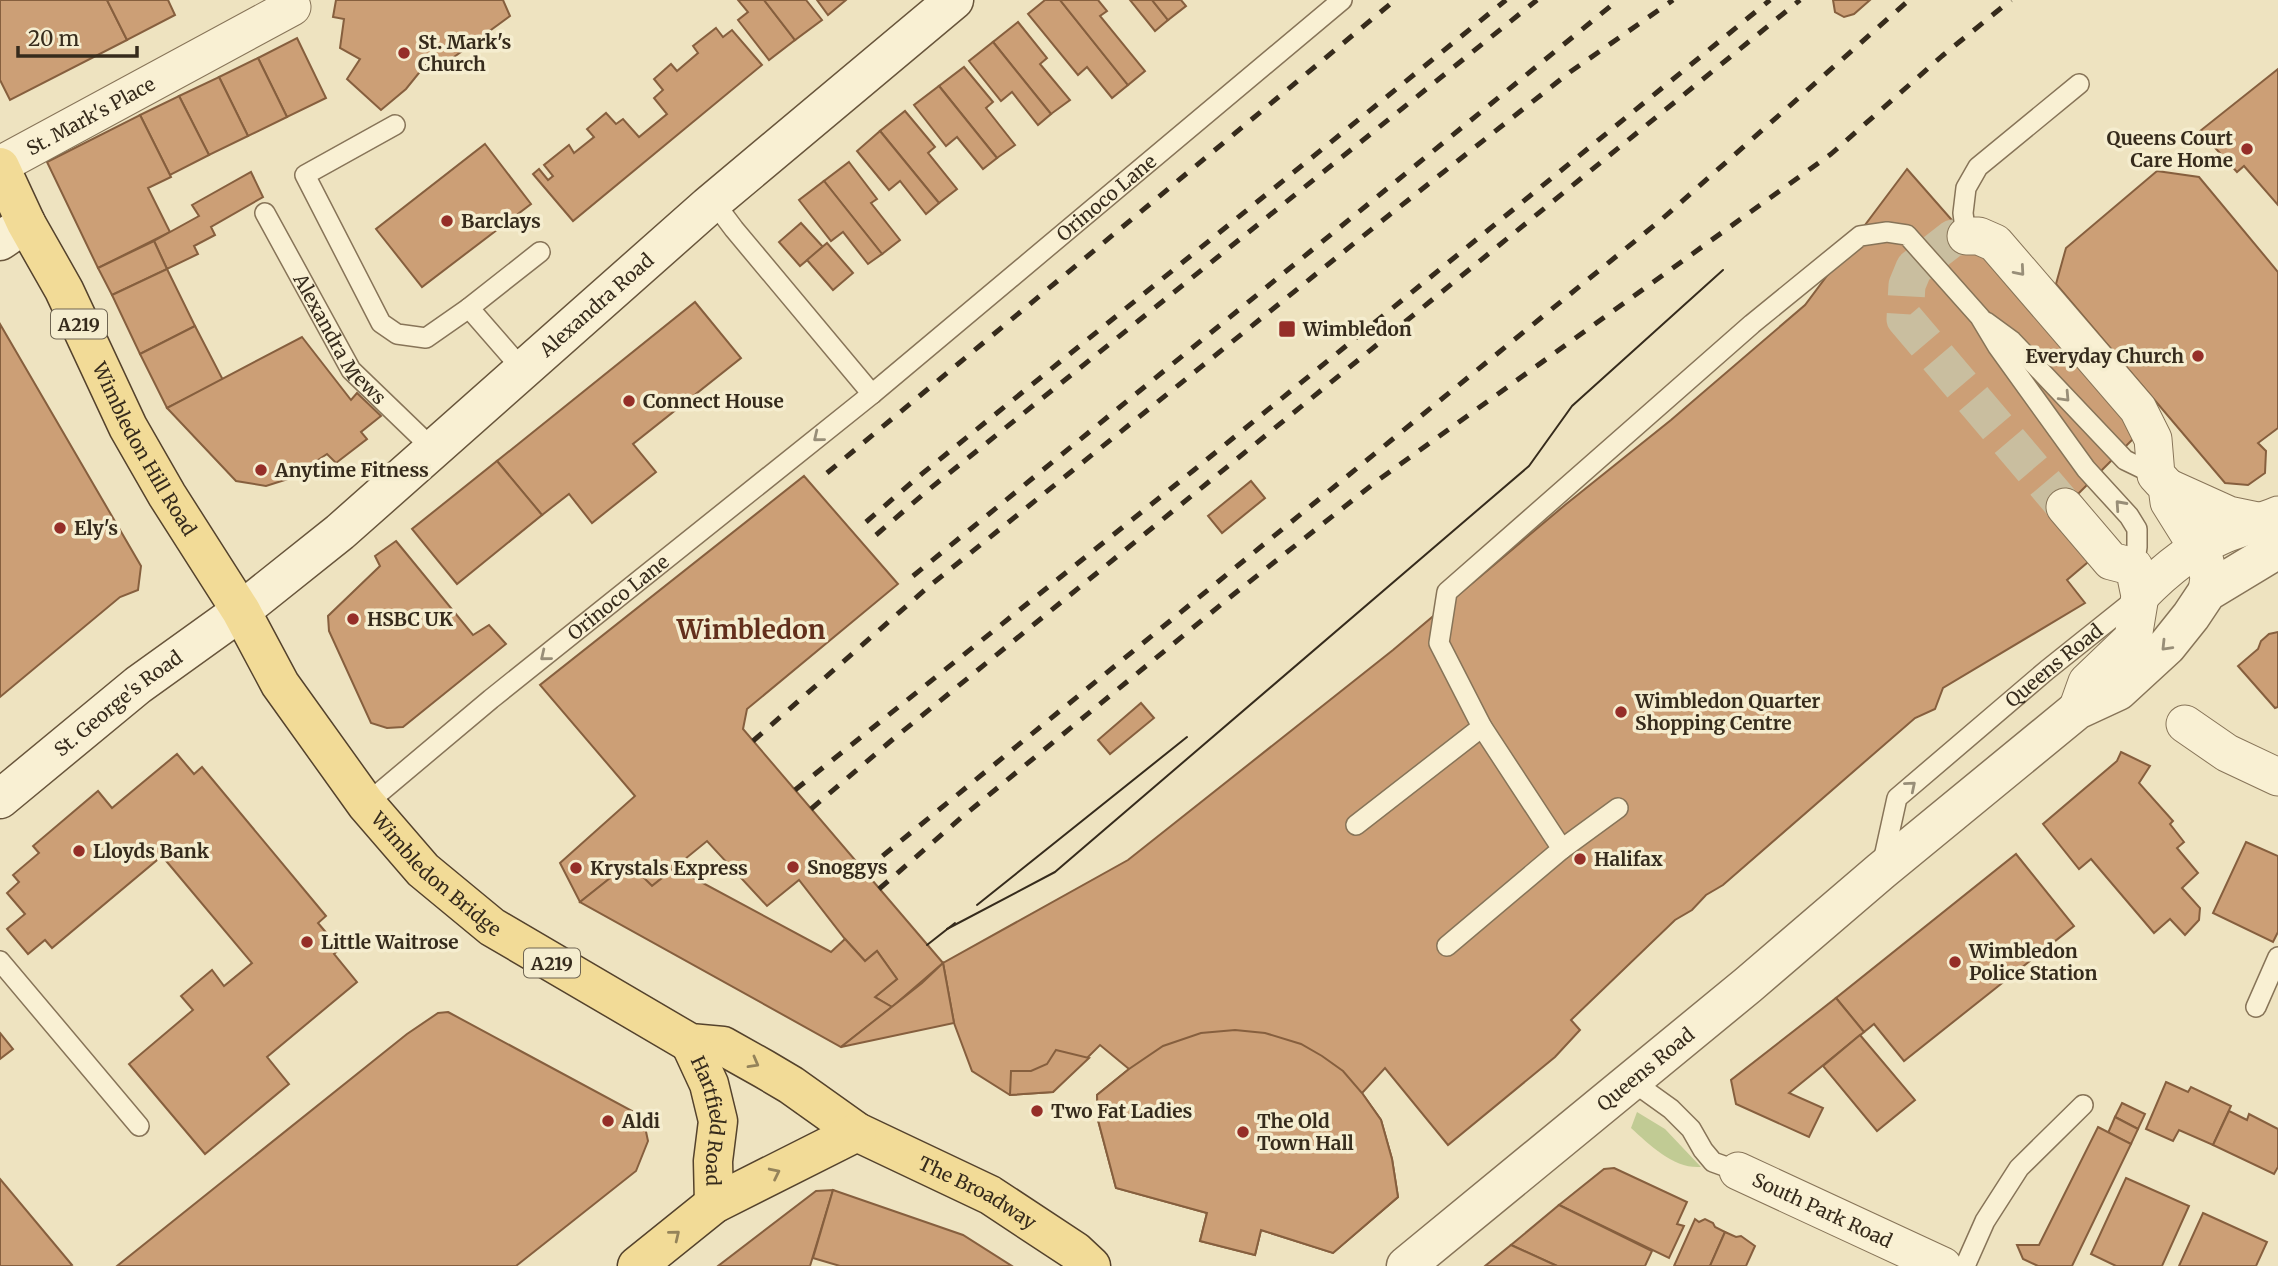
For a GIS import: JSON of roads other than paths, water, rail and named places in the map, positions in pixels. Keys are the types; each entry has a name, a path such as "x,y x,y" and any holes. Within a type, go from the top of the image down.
{"main road":[{"name":"Alexandra Road","path":"241,611 340,532 713,201 954,0"},
{"name":"Wimbledon Hill Road","path":"0,166 13,232 64,290 128,427 167,495 241,611"},
{"name":"Queens Road","path":"1406,1266 2077,710 2118,691 2167,646 2207,592 2271,528"},
{"name":"St. George's Road","path":"0,799 138,685 241,611"},
{"name":"Wimbledon Bridge","path":"241,611 280,684 366,804 423,870 492,927 690,1043 723,1046 791,1085 857,1132"},
{"name":"Hartfield Road","path":"690,1043 709,1084 718,1121 713,1161 713,1204"},
{"name":"Hartfield Road","path":"636,1266 713,1204 857,1132"},
{"name":"The Broadway","path":"857,1132 990,1195 1075,1251 1091,1266"}],"street":[{"name":"St. Mark's Place","path":"0,166 292,7"},
{"path":"1966,236 1979,236 1994,243 2138,409 2153,439 2169,502 2204,558 2209,577 2207,592"},
{"path":"2162,481 2229,515 2271,528"},
{"path":"2065,507 2111,561 2147,578 2182,574 2198,582 2207,592"},
{"name":"Queens Road","path":"2077,710 2087,682 2133,639 2147,578 2199,547 2271,528"},
{"path":"2185,724 2227,753 2278,777"},
{"name":"South Park Road","path":"1738,1171 1943,1266"}],"lane":[{"name":"Orinoco Lane","path":"366,804 491,699 872,394 1342,0"},
{"path":"1966,236 1963,214 1966,188 1978,167 2079,84"},
{"path":"395,125 305,175 381,323 397,334 426,338 540,252"},
{"path":"713,201 872,394"},
{"name":"Alexandra Mews","path":"265,213 351,370 433,449"},
{"path":"1562,849 1482,727 1439,643 1447,593 1752,324 1860,236 1887,232 1907,235 1980,317 1998,347 2086,469 2133,522 2137,529 2137,547 2147,578"},
{"path":"469,308 523,370"},
{"path":"1980,317 2012,341 2125,460 2162,481"},
{"name":"Queens Road","path":"1881,871 1897,798 2047,670 2147,578"},
{"path":"1356,825 1482,727"},
{"path":"1447,946 1562,849 1618,808"},
{"path":"2256,1007 2278,957"},
{"path":"0,961 139,1126"},
{"path":"1632,1081 1671,1109 1691,1129 1713,1162 1738,1171"},
{"path":"1965,1266 1985,1221 2019,1168 2083,1105"}],"tunnel":[{"path":"1966,236 1953,238 1914,268 1907,285 1905,319 2065,507"}],"tram line":[{"path":"947,929 1055,872 1529,466 1572,406 1723,270"},
{"path":"977,905 1187,737"},
{"path":"927,945 955,923"}],"railway":[{"path":"827,473 1395,0"},
{"path":"866,522 1506,0"},
{"path":"876,535 927,491 1537,0"},
{"path":"913,576 1618,0"},
{"path":"753,741 927,588 1388,216 1570,72 1673,0"},
{"path":"795,790 1194,470 1770,0"},
{"path":"811,809 892,740 1800,0"},
{"path":"864,871 1662,219 1909,0"},
{"path":"879,889 962,817 1234,594 1377,481 1831,154 1942,56 2011,0"}],"place":[{"name":"St. Mark's Church","path":"404,53"},
{"name":"Queens Court Care Home","path":"2247,149"},
{"name":"Barclays","path":"447,221"},
{"name":"Wimbledon","path":"1287,329"},
{"name":"Everyday Church","path":"2198,356"},
{"name":"Connect House","path":"629,401"},
{"name":"Anytime Fitness","path":"261,470"},
{"name":"Ely's","path":"60,528"},
{"name":"HSBC UK","path":"353,619"},
{"name":"Wimbledon Quarter Shopping Centre","path":"1621,712"},
{"name":"Lloyds Bank","path":"79,851"},
{"name":"Halifax","path":"1580,859"},
{"name":"Snoggys","path":"793,867"},
{"name":"Krystals Express","path":"576,868"},
{"name":"Little Waitrose","path":"307,942"},
{"name":"Wimbledon Police Station","path":"1955,962"},
{"name":"Two Fat Ladies","path":"1037,1111"},
{"name":"Aldi","path":"608,1121"},
{"name":"The Old Town Hall","path":"1243,1132"}],"district":[{"name":"Wimbledon","path":"751,629"}]}
